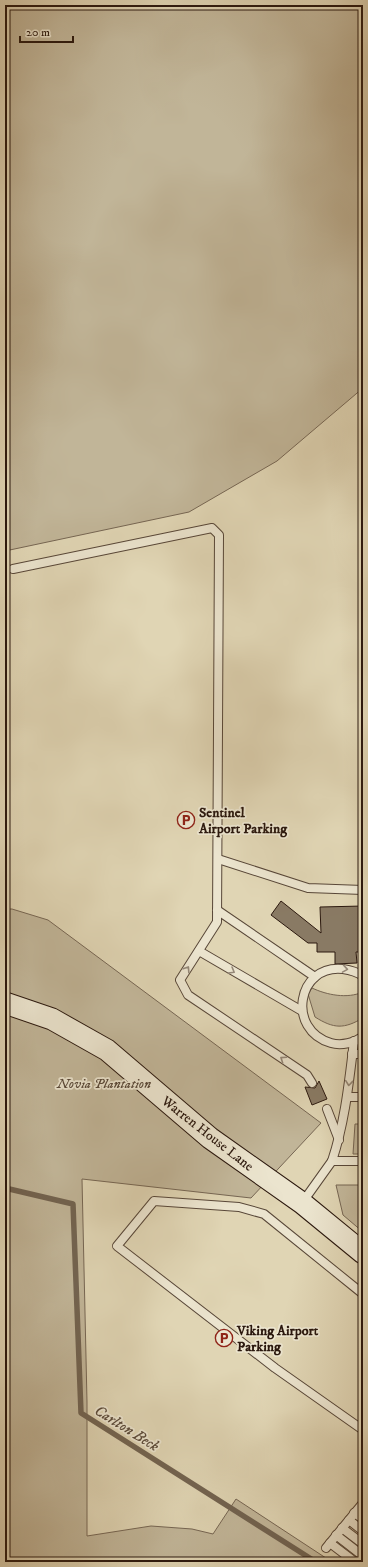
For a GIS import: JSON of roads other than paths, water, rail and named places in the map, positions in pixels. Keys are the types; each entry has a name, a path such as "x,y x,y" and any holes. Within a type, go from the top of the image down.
{"street":[{"name":"Warren House Lane","path":"5,1003 52,1019 107,1050 210,1138 302,1203 363,1253"}],"lane":[{"path":"13,569 212,528 219,535 217,922 180,980 188,995 307,1075 312,1083"},
{"path":"218,859 308,888 363,890"},
{"path":"217,910 315,977"},
{"path":"199,951 302,1011"},
{"path":"363,976 350,970 337,968 325,971 315,977 307,987 302,998 302,1011 305,1023 313,1033 323,1041 336,1044 354,1041 363,1036"},
{"path":"302,1203 332,1161 339,1141 348,1097 354,1041"},
{"path":"352,1054 363,1054"},
{"path":"348,1097 363,1097"},
{"path":"327,1109 339,1141"},
{"path":"332,1161 363,1160"},
{"path":"363,1294 264,1214 239,1208 154,1201 117,1246 275,1368 363,1430"},
{"path":"355,1562 328,1546 362,1505"},
{"path":"354,1513 363,1519"},
{"path":"349,1520 363,1531"},
{"path":"342,1528 363,1544"},
{"path":"336,1535 363,1556"}],"waterway":[{"name":"Carlton Beck","path":"5,1188 73,1204 81,1413 316,1562"}],"place":[{"name":"Sentinel Airport Parking","path":"186,820"},
{"name":"Viking Airport Parking","path":"224,1338"}],"park label":[{"name":"Novia Plantation","path":"104,1083"}]}
